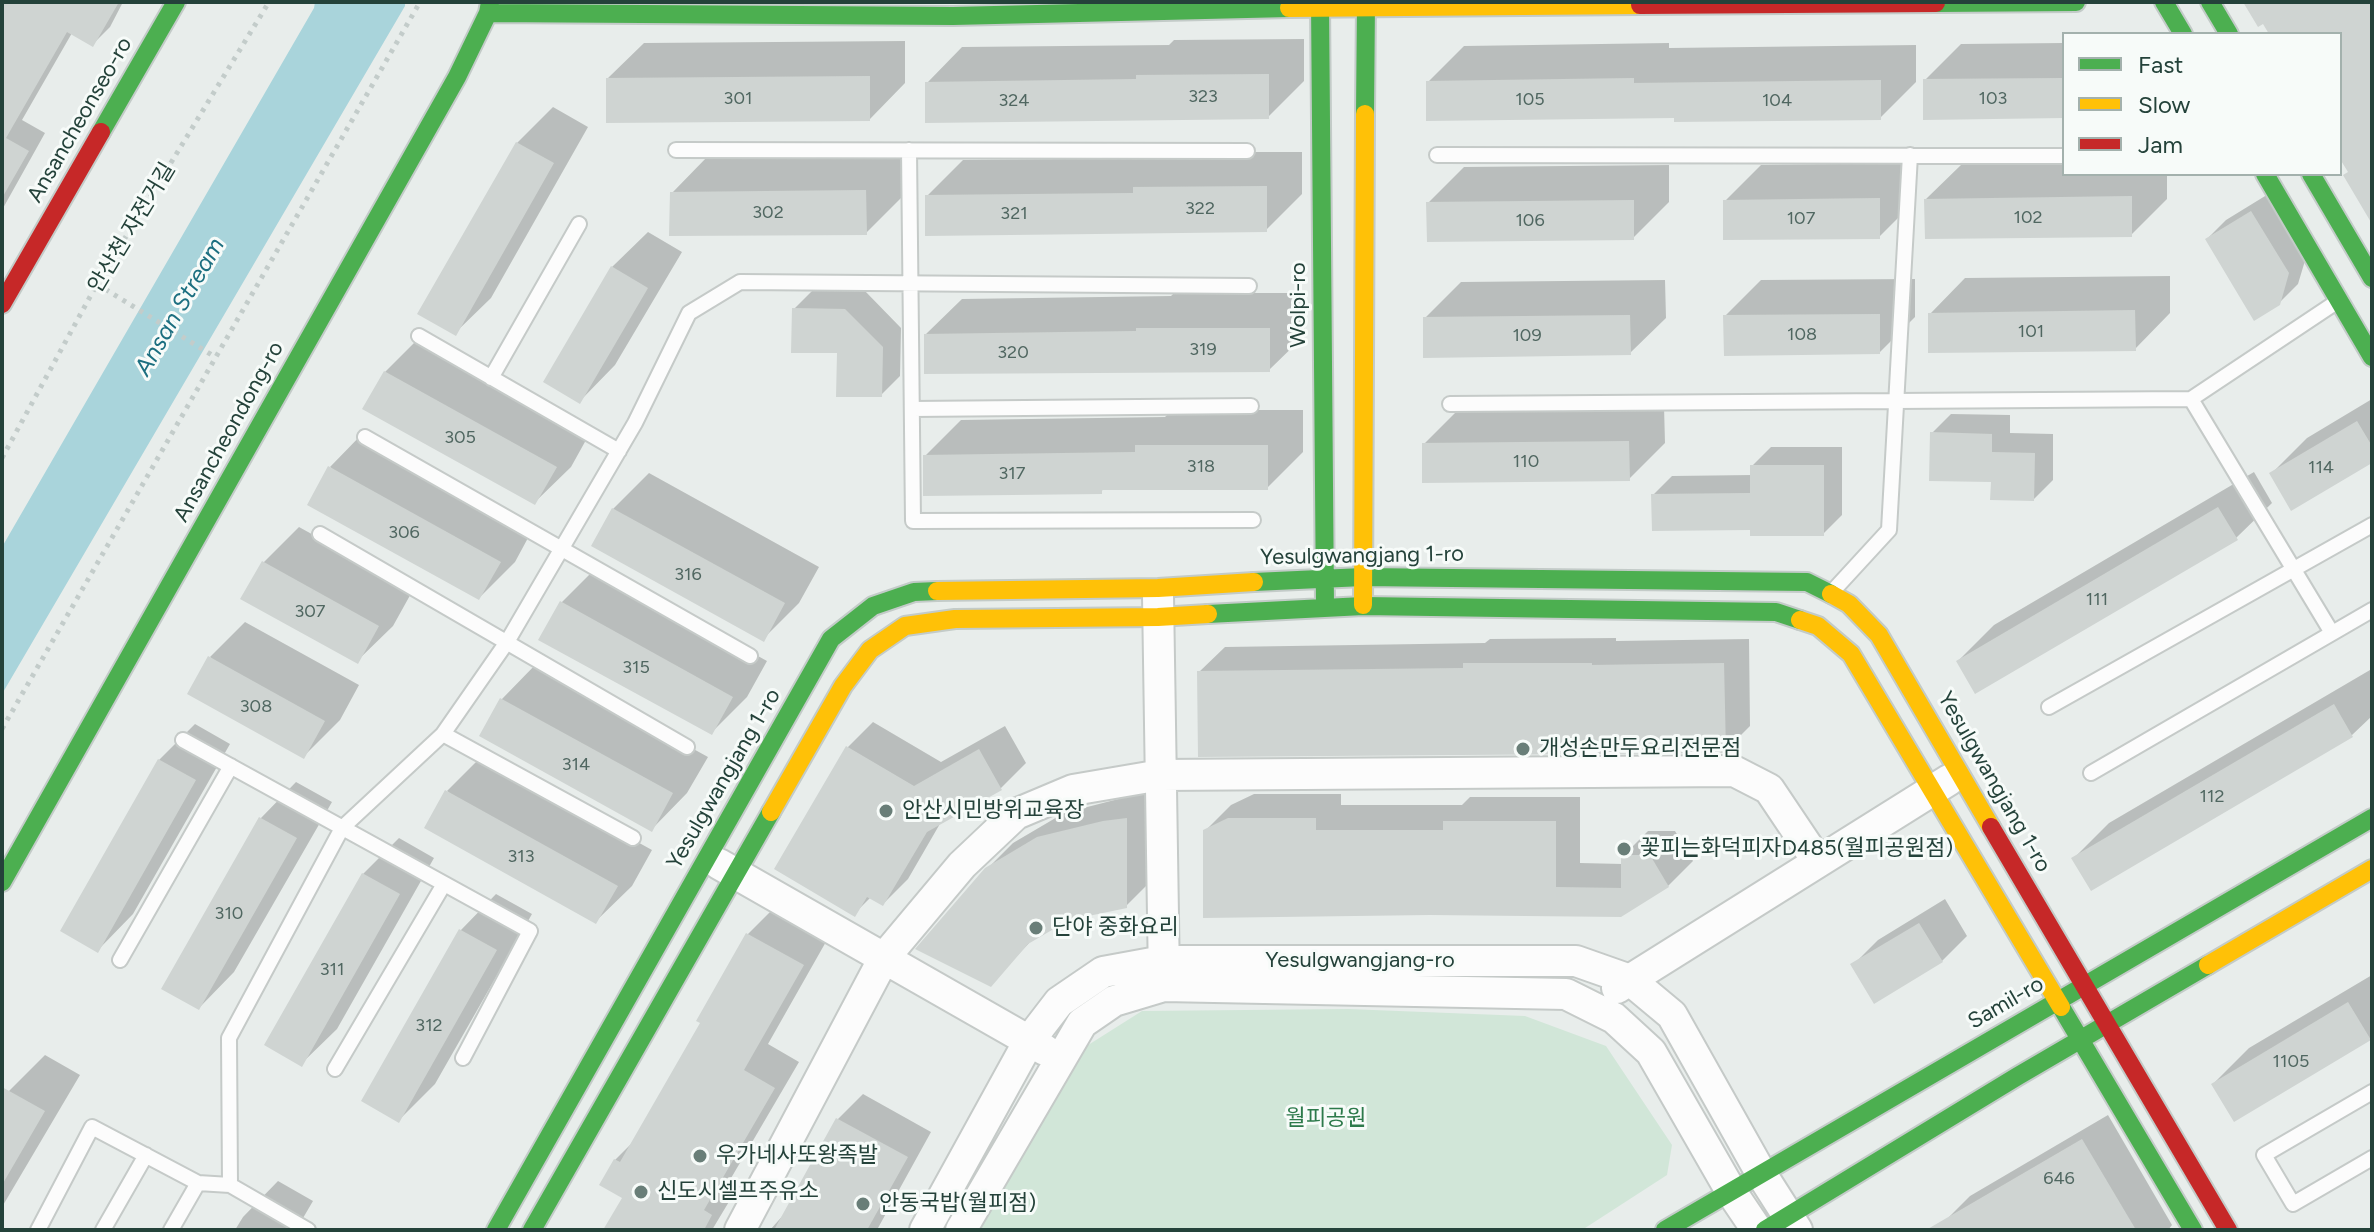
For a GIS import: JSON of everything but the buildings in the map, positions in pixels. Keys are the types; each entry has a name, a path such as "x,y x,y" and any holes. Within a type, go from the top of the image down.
{"street":[{"name":"Ansancheonseo-ro","path":"2,304 176,2"},
{"path":"489,8 953,16 1320,5 2076,2"},
{"path":"2164,2 2182,32"},
{"path":"2210,2 2228,32"},
{"name":"Wolpi-ro","path":"1320,5 1325,607"},
{"path":"1363,606 1366,5"},
{"name":"Ansancheondong-ro","path":"2,882 457,77 489,8"},
{"path":"2266,176 2372,357"},
{"path":"2312,176 2372,278"},
{"name":"Yesulgwangjang 1-ro","path":"532,1230 843,686 870,650 905,626 955,619 1158,603 1325,577 1807,582 1849,604 1879,635 2228,1230"},
{"name":"Yesulgwangjang 1-ro","path":"496,1230 831,639 873,606 914,592 929,591 1158,603 1776,612 1818,626 1851,654 2193,1230"},
{"path":"1158,603 1164,974"},
{"path":"740,1230 884,958 962,865 1016,814 1073,790 1161,775 1734,771 1769,789 1818,862"},
{"path":"1589,1006 1961,773"},
{"name":"Samil-ro","path":"1665,1230 2372,818"},
{"path":"707,857 1061,1059"},
{"path":"1784,1225 2018,1076 2372,869"},
{"name":"Yesulgwangjang-ro","path":"961,1230 1082,1023 1114,1001 1164,974 1576,961 1630,980 1672,1015 1762,1175 1784,1225"},
{"name":"Yesulgwangjang-ro","path":"925,1230 1029,1041 1059,1002 1103,972 1566,994 1614,1018 1651,1052 1732,1193 1757,1230"}],"lane":[{"path":"676,150 1247,151"},
{"path":"909,150 913,521 1253,520"},
{"path":"1437,155 2062,156"},
{"path":"1830,594 1889,530 1910,155"},
{"path":"491,378 579,224"},
{"path":"230,1185 229,1038 342,828 443,734 507,642 635,423 689,313 740,282 1249,286"},
{"path":"1450,404 2191,399 2338,300"},
{"path":"419,336 619,451"},
{"path":"2191,399 2332,633"},
{"path":"912,409 1251,406"},
{"path":"365,437 750,656"},
{"path":"2049,707 2372,525"},
{"path":"320,534 687,747"},
{"path":"2091,773 2372,610"},
{"path":"443,734 633,838"},
{"path":"183,740 530,931 463,1058"},
{"path":"120,960 231,766"},
{"path":"335,1069 444,884"},
{"path":"2372,1092 2264,1155 2293,1204 2372,1158"},
{"path":"38,1230 92,1127 198,1183 230,1185 308,1230"},
{"path":"103,1230 146,1155"},
{"path":"171,1230 198,1183"}],"path":[{"name":"안산천 자전거길","path":"2,458 97,284 269,2"},
{"path":"2,729 420,2"},
{"path":"97,284 215,357"}],"green space":[{"name":"월피공원","path":"1348,1009 1525,1016 1606,1046 1672,1145 1667,1175 1582,1230 980,1230 1085,1047 1142,1011"}],"water":[{"name":"Ansan Stream","path":"315,2 405,2 405,6 2,694 2,547"}],"traffic: fast":[{"path":"101,132 176,2"},
{"path":"2,882 457,77 488,13 490,2"},
{"path":"1320,2 1325,605"},
{"path":"1365,114 1366,2"},
{"path":"1936,3 2076,2"},
{"path":"2164,2 2182,32"},
{"path":"2210,2 2228,32"},
{"path":"488,13 953,16 1289,8"},
{"path":"2266,176 2372,357"},
{"path":"2312,176 2372,278"},
{"path":"1254,582 1363,577 1807,582 1831,594"},
{"path":"496,1230 831,639 873,606 914,592 937,591"},
{"path":"1208,614 1363,606 1776,612 1800,620"},
{"path":"532,1230 771,812"},
{"path":"1665,1230 2372,818"},
{"path":"1765,1230 2208,965"},
{"path":"2061,1007 2193,1230"}],"traffic: slow":[{"path":"1289,8 1640,5"},
{"path":"1363,605 1365,114"},
{"path":"937,591 1158,588 1254,582"},
{"path":"1831,594 1849,604 1879,635 1991,827"},
{"path":"771,812 843,686 870,650 905,626 955,619 1208,614"},
{"path":"1800,620 1818,626 1851,654 2061,1007"},
{"path":"2208,965 2372,869"}],"traffic: jam":[{"path":"1640,5 1936,3"},
{"path":"2,304 101,132"},
{"path":"1991,827 2228,1230"}],"place":[{"name":"개성손만두요리전문점","path":"1523,749"},
{"name":"안산시민방위교육장","path":"886,811"},
{"name":"꽃피는화덕피자D485(월피공원점)","path":"1624,849"},
{"name":"단야 중화요리","path":"1036,928"},
{"name":"우가네사또왕족발","path":"700,1156"},
{"name":"신도시셀프주유소","path":"641,1192"},
{"name":"안동국밥(월피점)","path":"863,1204"}]}
